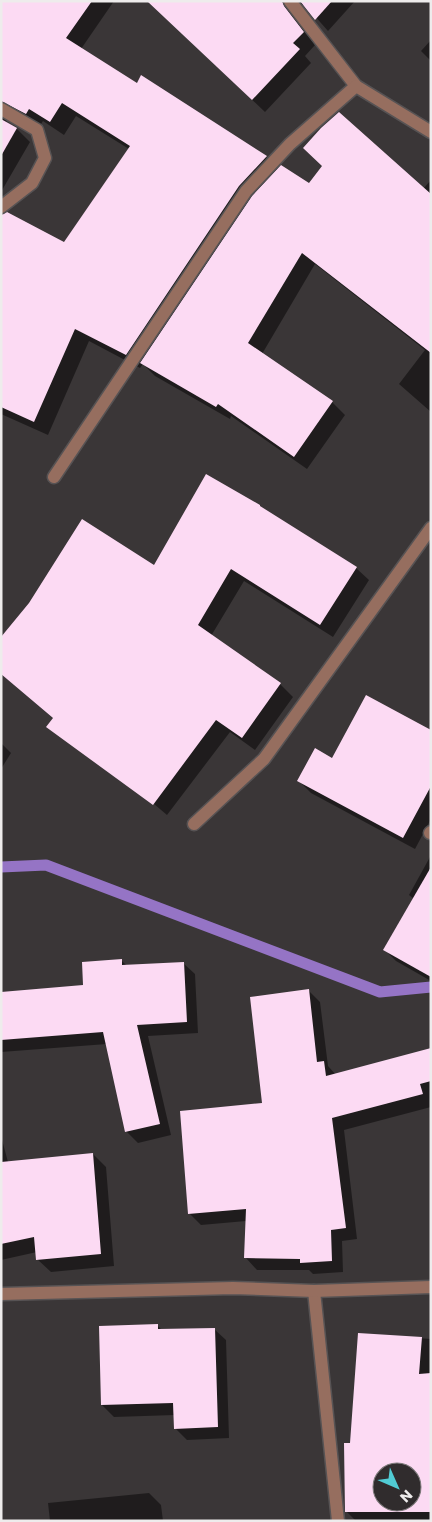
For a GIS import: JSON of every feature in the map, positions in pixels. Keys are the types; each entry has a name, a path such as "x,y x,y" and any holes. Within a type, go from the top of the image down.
{"street":[{"path":"290,1 356,86 431,132"},
{"path":"54,477 246,191 290,144 356,86"},
{"path":"1,110 37,130 45,158 32,183 1,207"},
{"path":"194,824 264,758 431,528"},
{"path":"1,1294 233,1288 314,1291 431,1287"},
{"path":"314,1291 338,1521"}],"building":[{"path":"1,1 92,1 66,38 137,83 141,75 267,156 239,186 126,355 75,329 34,422 1,407 1,215 7,212 64,242 130,146 62,103 50,122 29,109 26,114 1,101"},
{"path":"147,1 282,1 304,32 293,43 300,49 252,100"},
{"path":"300,1 332,1 315,20"},
{"path":"339,112 431,194 431,353 302,253 248,343 333,401 294,457 218,404 216,407 140,363 252,196 281,165 309,183 322,166 303,148"},
{"path":"1,119 17,128 1,156"},
{"path":"206,474 260,505 357,567 320,625 231,569 198,625 281,683 242,738 216,720 153,805 46,727 53,718 1,674 1,637 29,603 82,519 154,565"},
{"path":"366,695 431,730 431,786 403,838 297,781 315,748 332,758"},
{"path":"431,867 431,977 383,950"},
{"path":"122,959 122,965 184,962 187,1022 137,1025 160,1124 125,1132 103,1032 1,1040 1,992 83,985 82,962"},
{"path":"309,989 317,1062 324,1061 326,1076 431,1048 431,1081 420,1084 423,1094 332,1118 346,1228 331,1230 332,1261 300,1263 300,1259 244,1258 246,1209 188,1214 180,1111 262,1103 250,997"},
{"path":"93,1153 101,1254 36,1260 34,1237 1,1244 1,1162"},
{"path":"158,1324 158,1329 215,1328 218,1427 174,1429 173,1403 101,1405 99,1326"},
{"path":"358,1333 422,1337 419,1374 431,1373 430,1512 422,1512 422,1462 372,1462 372,1512 345,1512 344,1443 350,1443"}],"waterway":[{"path":"1,867 46,865 380,992 431,987"}]}
